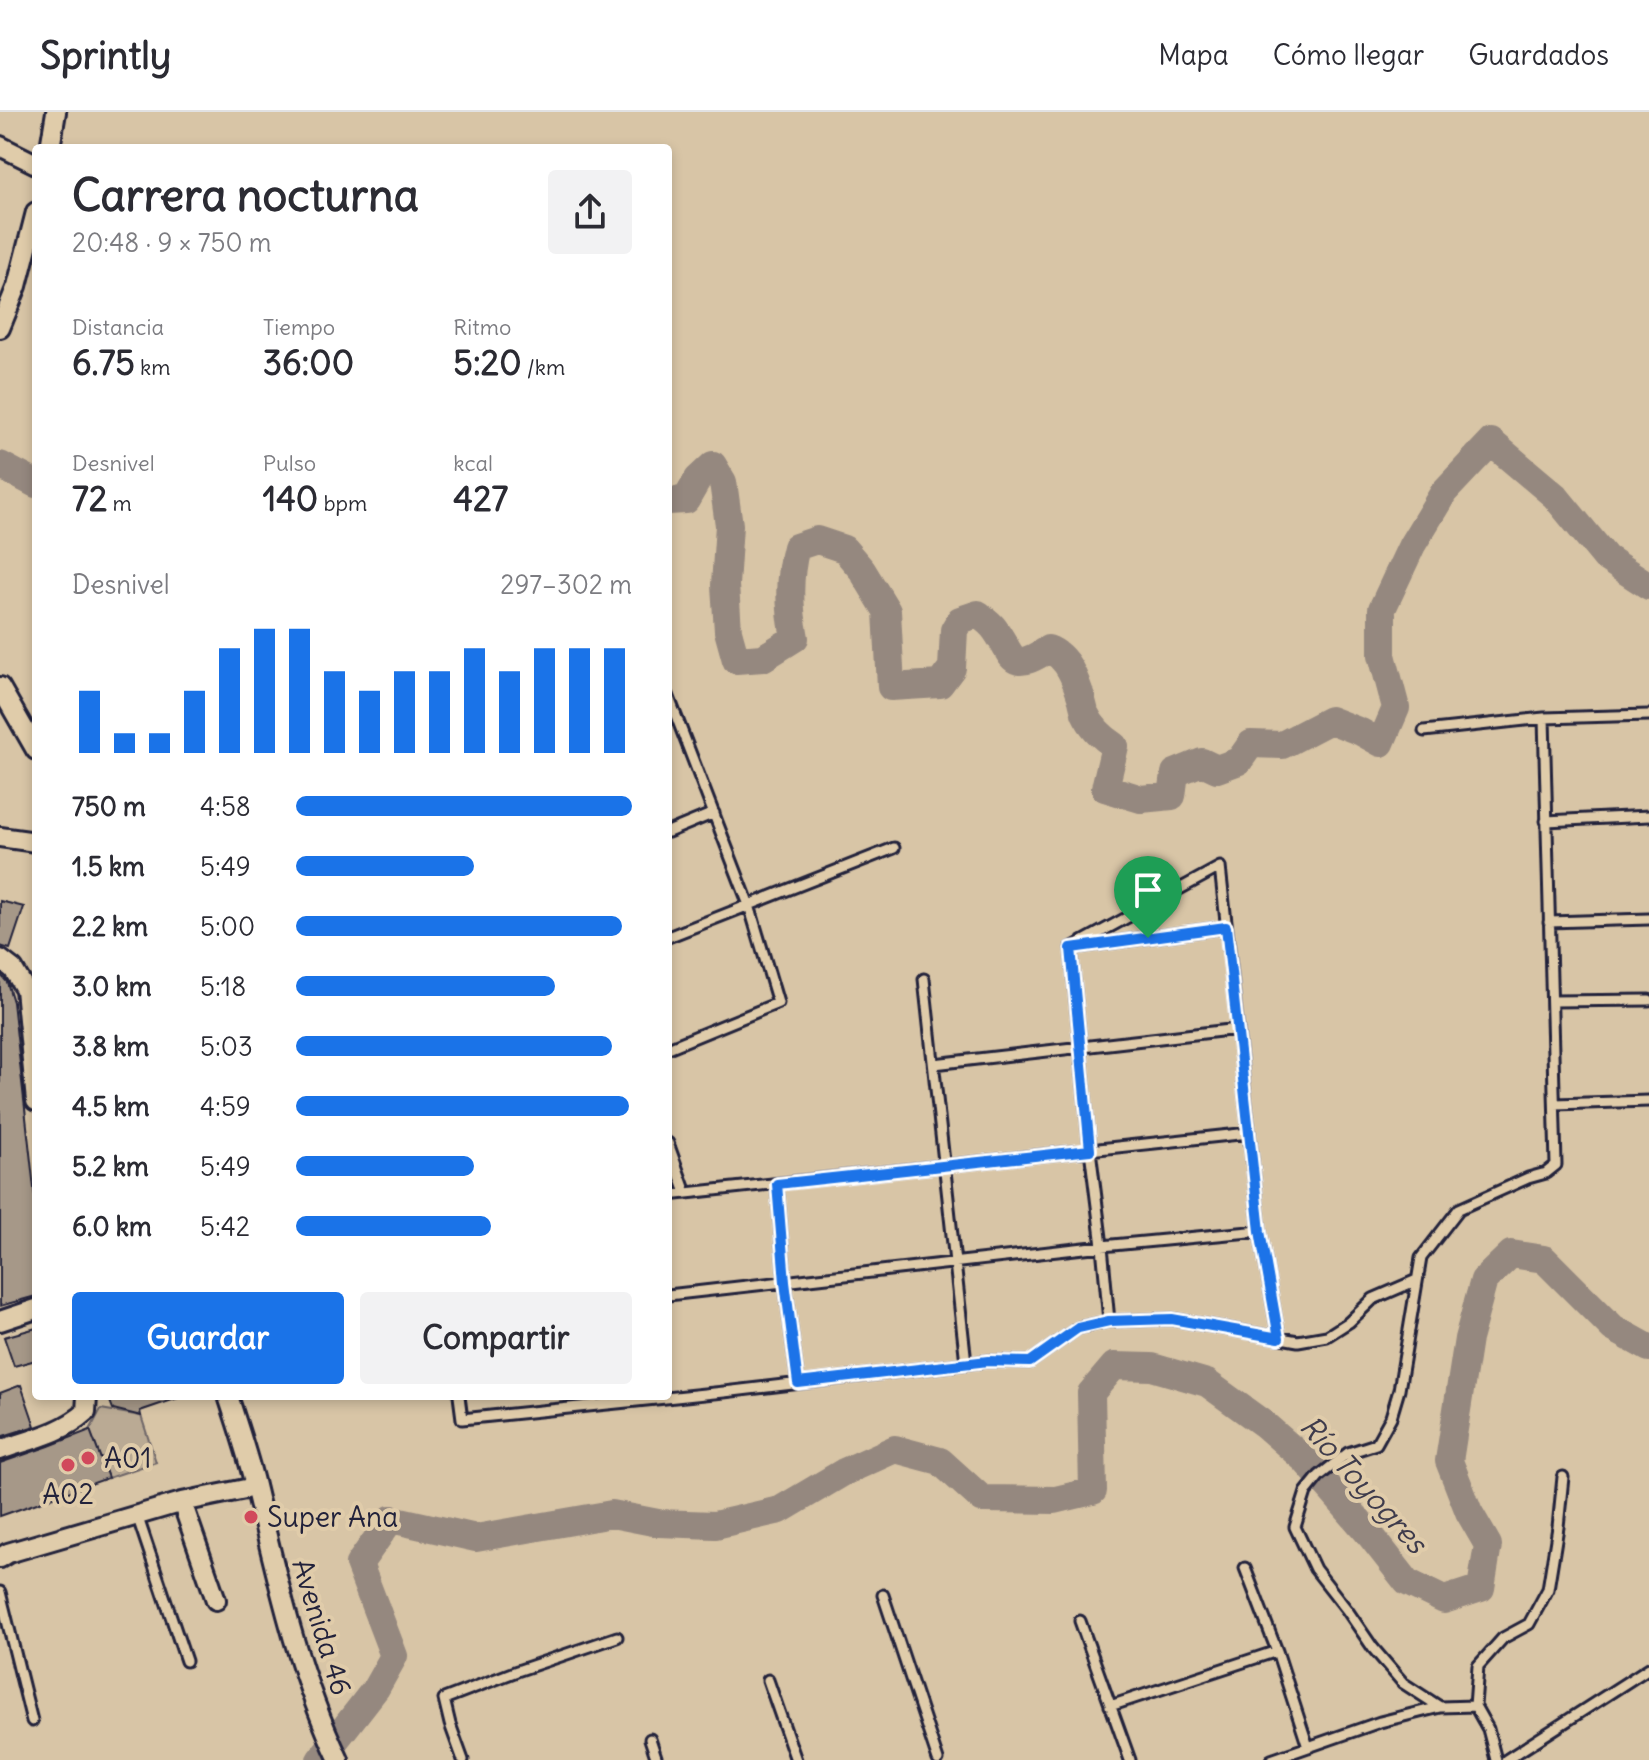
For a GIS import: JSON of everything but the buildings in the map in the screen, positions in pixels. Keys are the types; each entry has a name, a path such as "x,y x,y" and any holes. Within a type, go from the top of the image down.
{"street":[{"path":"51,144 56,112"},
{"path":"0,146 32,162"},
{"path":"0,328 17,286 32,228"},
{"path":"0,687 32,743"},
{"path":"0,837 32,841"},
{"path":"7,964 25,989 32,1060"},
{"path":"0,1321 32,1310"},
{"name":"Avenida 46","path":"229,1400 255,1487 291,1632 309,1688 339,1760"},
{"path":"0,1450 64,1428 76,1421 87,1404"},
{"path":"0,1558 8,1553 182,1502 255,1487"},
{"path":"182,1502 216,1600"}],"lane":[{"path":"672,705 749,905 778,1003 672,1046"},
{"path":"1424,731 1544,718 1649,715"},
{"path":"1440,1707 1403,1683 1373,1648 1315,1569 1295,1527 1306,1492 1319,1476 1348,1453 1376,1444 1391,1417 1399,1390 1421,1258 1459,1209 1546,1173 1556,1165 1544,718"},
{"path":"672,830 714,813"},
{"path":"1546,821 1649,816"},
{"path":"672,935 894,848"},
{"path":"1071,948 1220,867 1260,1231 1279,1338"},
{"path":"1549,922 1649,919"},
{"path":"1071,948 1226,927"},
{"path":"1071,948 1109,1321"},
{"path":"924,979 966,1363"},
{"path":"1552,1001 1649,1000"},
{"path":"934,1064 1238,1029"},
{"path":"1555,1104 1649,1101"},
{"path":"672,1195 1249,1133"},
{"path":"672,1154 686,1193"},
{"path":"777,1184 798,1383"},
{"path":"672,1295 1260,1231"},
{"path":"672,1395 966,1363 1030,1362 1078,1328 1109,1321 1172,1319 1298,1341 1327,1336 1349,1322 1373,1299 1417,1280"},
{"path":"460,1400 462,1419 624,1400"},
{"path":"1496,1760 1488,1729 1475,1706 1478,1666 1503,1638 1529,1624 1548,1589 1563,1477"},
{"path":"137,1515 186,1661"},
{"path":"1245,1568 1277,1651 1308,1747"},
{"path":"0,1592 32,1721"},
{"path":"883,1595 938,1760"},
{"path":"1080,1621 1130,1760"},
{"path":"463,1760 444,1699 617,1637"},
{"path":"1110,1706 1277,1651"},
{"path":"1506,1760 1649,1668"},
{"path":"768,1680 796,1760"},
{"path":"1271,1760 1380,1722 1440,1707 1475,1706"},
{"path":"650,1739 657,1760"}],"shaded area":[{"path":"101,1409 141,1416 156,1462 108,1478 90,1430"}],"waterway":[{"path":"672,501 686,500 698,479 713,465 723,482 729,525 725,585 728,631 736,660 763,658 795,638 790,592 796,547 817,540 844,549 862,570 887,611 891,687 940,684 952,668 954,630 960,620 978,614 993,627 1009,653 1018,661 1025,661 1048,649 1061,657 1074,677 1088,718 1115,746 1105,788 1141,799 1172,796 1175,773 1202,762 1217,769 1239,761 1251,744 1282,745 1330,720 1381,743 1396,708 1382,655 1382,609 1412,545 1444,492 1491,442 1555,496 1606,558 1649,586"},
{"path":"0,465 32,482"},
{"name":"Río Toyogres","path":"320,1760 376,1688 394,1656 359,1564 391,1519 476,1538 612,1514 658,1523 715,1525 780,1510 844,1472 895,1449 940,1461 982,1499 1055,1500 1093,1491 1091,1393 1114,1366 1152,1367 1207,1383 1265,1425 1305,1460 1407,1582 1444,1600 1481,1588 1488,1545 1469,1512 1449,1461 1468,1339 1484,1280 1511,1254 1544,1259 1613,1328 1649,1348"}],"place":[{"name":"A01","path":"88,1458"},
{"name":"A02","path":"68,1465"},
{"name":"Super Ana","path":"251,1517"}],"route":[{"path":"1226,927 1260,1231 1279,1338 1172,1319 1109,1321 1078,1328 1030,1362 988,1361 798,1383 777,1184 1090,1150 1071,948 1148,938 1226,927"}]}
